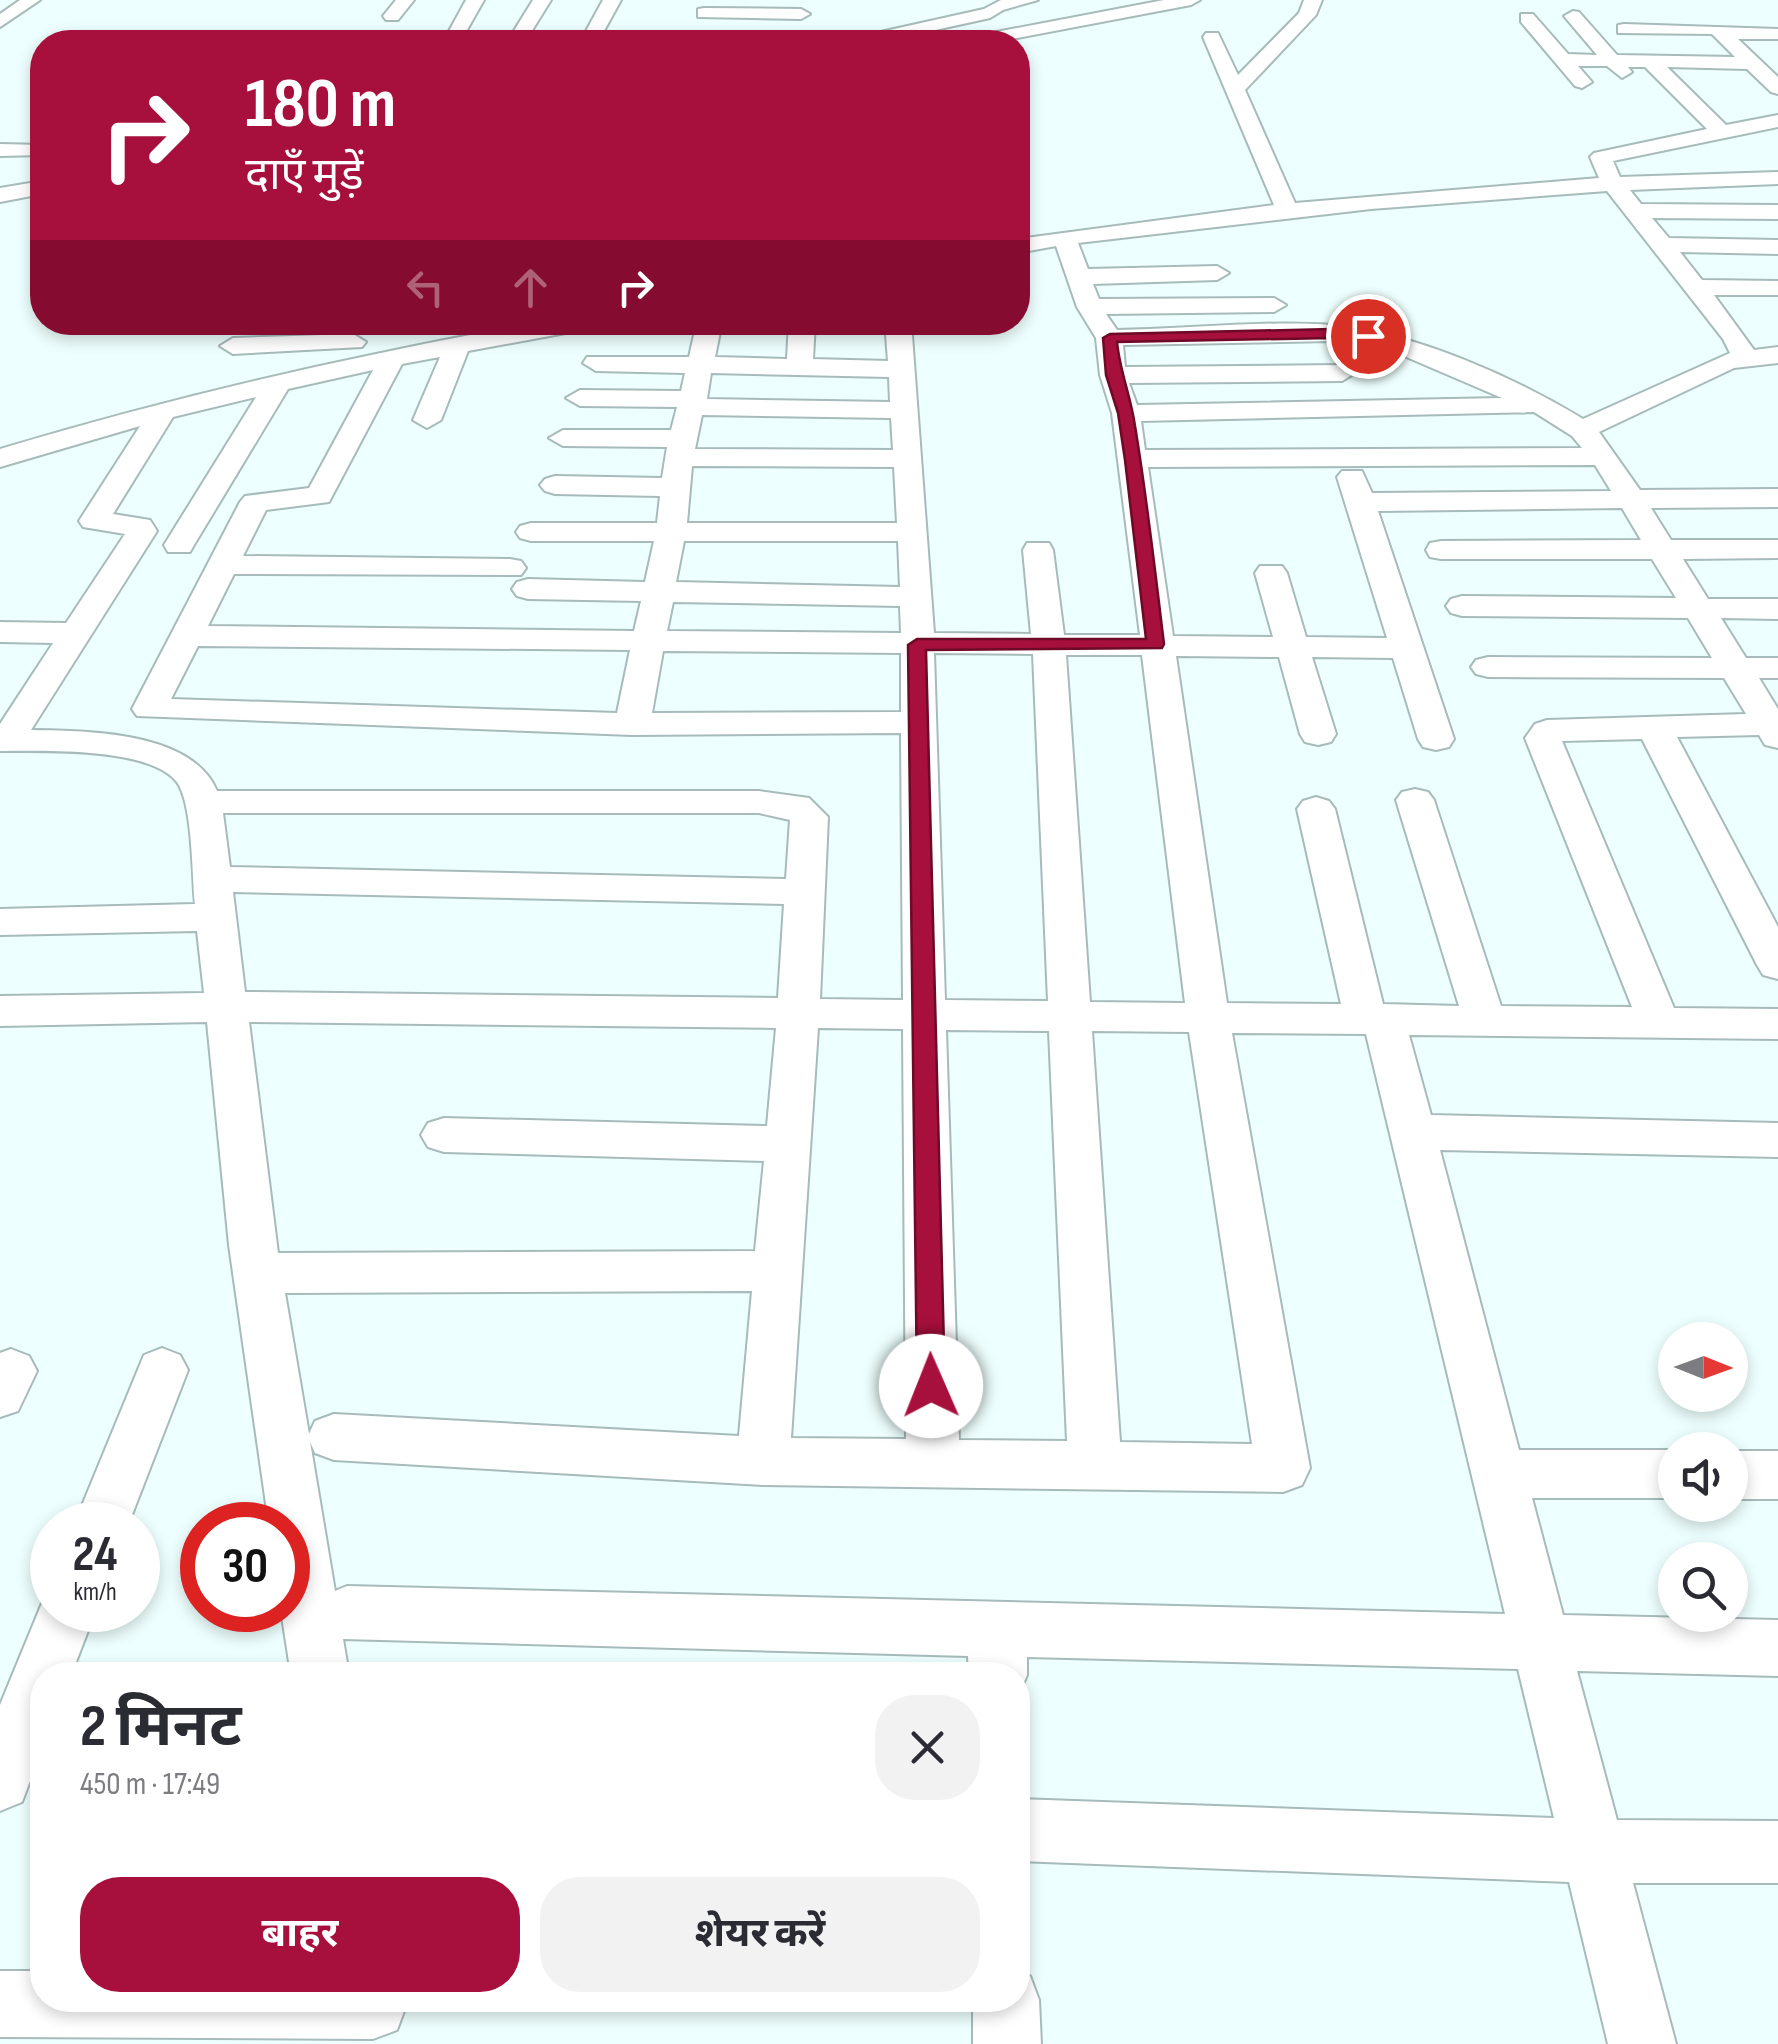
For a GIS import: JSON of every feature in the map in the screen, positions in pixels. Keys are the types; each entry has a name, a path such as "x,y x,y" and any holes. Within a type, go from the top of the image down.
{"street":[{"path":"392,16 404,0"},
{"path":"459,30 475,0"},
{"path":"523,30 542,0"},
{"path":"596,30 612,0"},
{"path":"891,30 906,24 990,13 997,3 1029,0"},
{"path":"1030,31 1191,0"},
{"path":"1235,89 1308,15 1313,0"},
{"path":"0,4 27,2"},
{"path":"0,22 27,2"},
{"path":"865,30 869,14"},
{"path":"1574,16 1633,85"},
{"path":"1527,18 1586,86"},
{"path":"704,22 780,30"},
{"path":"1624,28 1717,29 1778,88"},
{"path":"1564,60 1614,61 1727,39 1778,34"},
{"path":"1212,37 1287,210"},
{"path":"1649,52 1752,63"},
{"path":"1649,52 1720,131"},
{"path":"1744,356 1735,337 1600,162 1608,153 1778,121"},
{"path":"1752,126 1778,139"},
{"path":"0,150 30,150"},
{"path":"1030,244 1287,210 1612,181 1778,178"},
{"path":"0,195 30,190"},
{"path":"1635,211 1778,212"},
{"path":"334,1437 762,1461 1283,1468 1208,1019 1126,413 1064,237"},
{"path":"1664,245 1778,247"},
{"path":"1097,324 1217,273"},
{"path":"1695,287 1778,288"},
{"path":"1097,324 1274,305"},
{"path":"1097,324 1342,372"},
{"path":"1097,324 1368,336 1396,343 1543,406 1582,430 1604,456 1776,733"},
{"path":"233,346 332,335"},
{"path":"338,370 357,335"},
{"path":"0,458 278,383 514,335"},
{"path":"632,724 707,335"},
{"path":"799,368 801,335"},
{"path":"899,335 916,597 933,1461"},
{"path":"427,420 457,346"},
{"path":"1582,430 1744,356 1778,355"},
{"path":"137,728 255,502 319,496 392,360"},
{"path":"596,362 902,369"},
{"path":"179,545 278,383"},
{"path":"580,398 904,410"},
{"path":"1126,413 1543,406"},
{"path":"3,740 142,531 139,526 94,522 163,412"},
{"path":"563,438 680,461"},
{"path":"1133,460 1604,456"},
{"path":"1346,458 1436,739"},
{"path":"555,485 680,461 908,459"},
{"path":"1360,502 1778,498"},
{"path":"531,532 912,532"},
{"path":"1441,550 1778,549"},
{"path":"1038,550 1049,644 1095,1466"},
{"path":"223,565 519,579 656,592 916,597"},
{"path":"1272,573 1318,734"},
{"path":"1462,606 1778,609"},
{"path":"0,632 75,633"},
{"path":"184,636 1407,648"},
{"path":"1488,667 1778,668"},
{"path":"3,740 137,728 919,722"},
{"path":"137,728 191,774 203,802 257,1273 318,1662"},
{"path":"1659,1024 1543,738 1547,731 1654,728 1776,733"},
{"path":"1654,728 1778,966"},
{"path":"1416,800 1485,1022"},
{"path":"203,802 760,802 796,806 809,817 798,1014 762,1461"},
{"path":"1316,809 1375,1019 1412,1132 1642,2044"},
{"path":"0,922 214,898 804,892"},
{"path":"0,1011 226,1007 1778,1024"},
{"path":"1412,1132 1778,1140"},
{"path":"444,1135 788,1144"},
{"path":"257,1273 778,1271"},
{"path":"110,1502 162,1370"},
{"path":"1499,1474 1658,1474"},
{"path":"1748,1475 1778,1475"},
{"path":"347,1613 998,1652 1543,1644 1778,1648"},
{"path":"47,1662 58,1632"},
{"path":"0,1780 30,1704"},
{"path":"1030,1830 1594,1851 1778,1852"},
{"path":"0,2004 30,2005"},
{"path":"231,2012 376,2017"},
{"path":"1006,2012 1007,2044"}],"route":[{"path":"931,1386 917,645 1156,644 1126,413 1113,375 1110,338 1368,336"}]}
